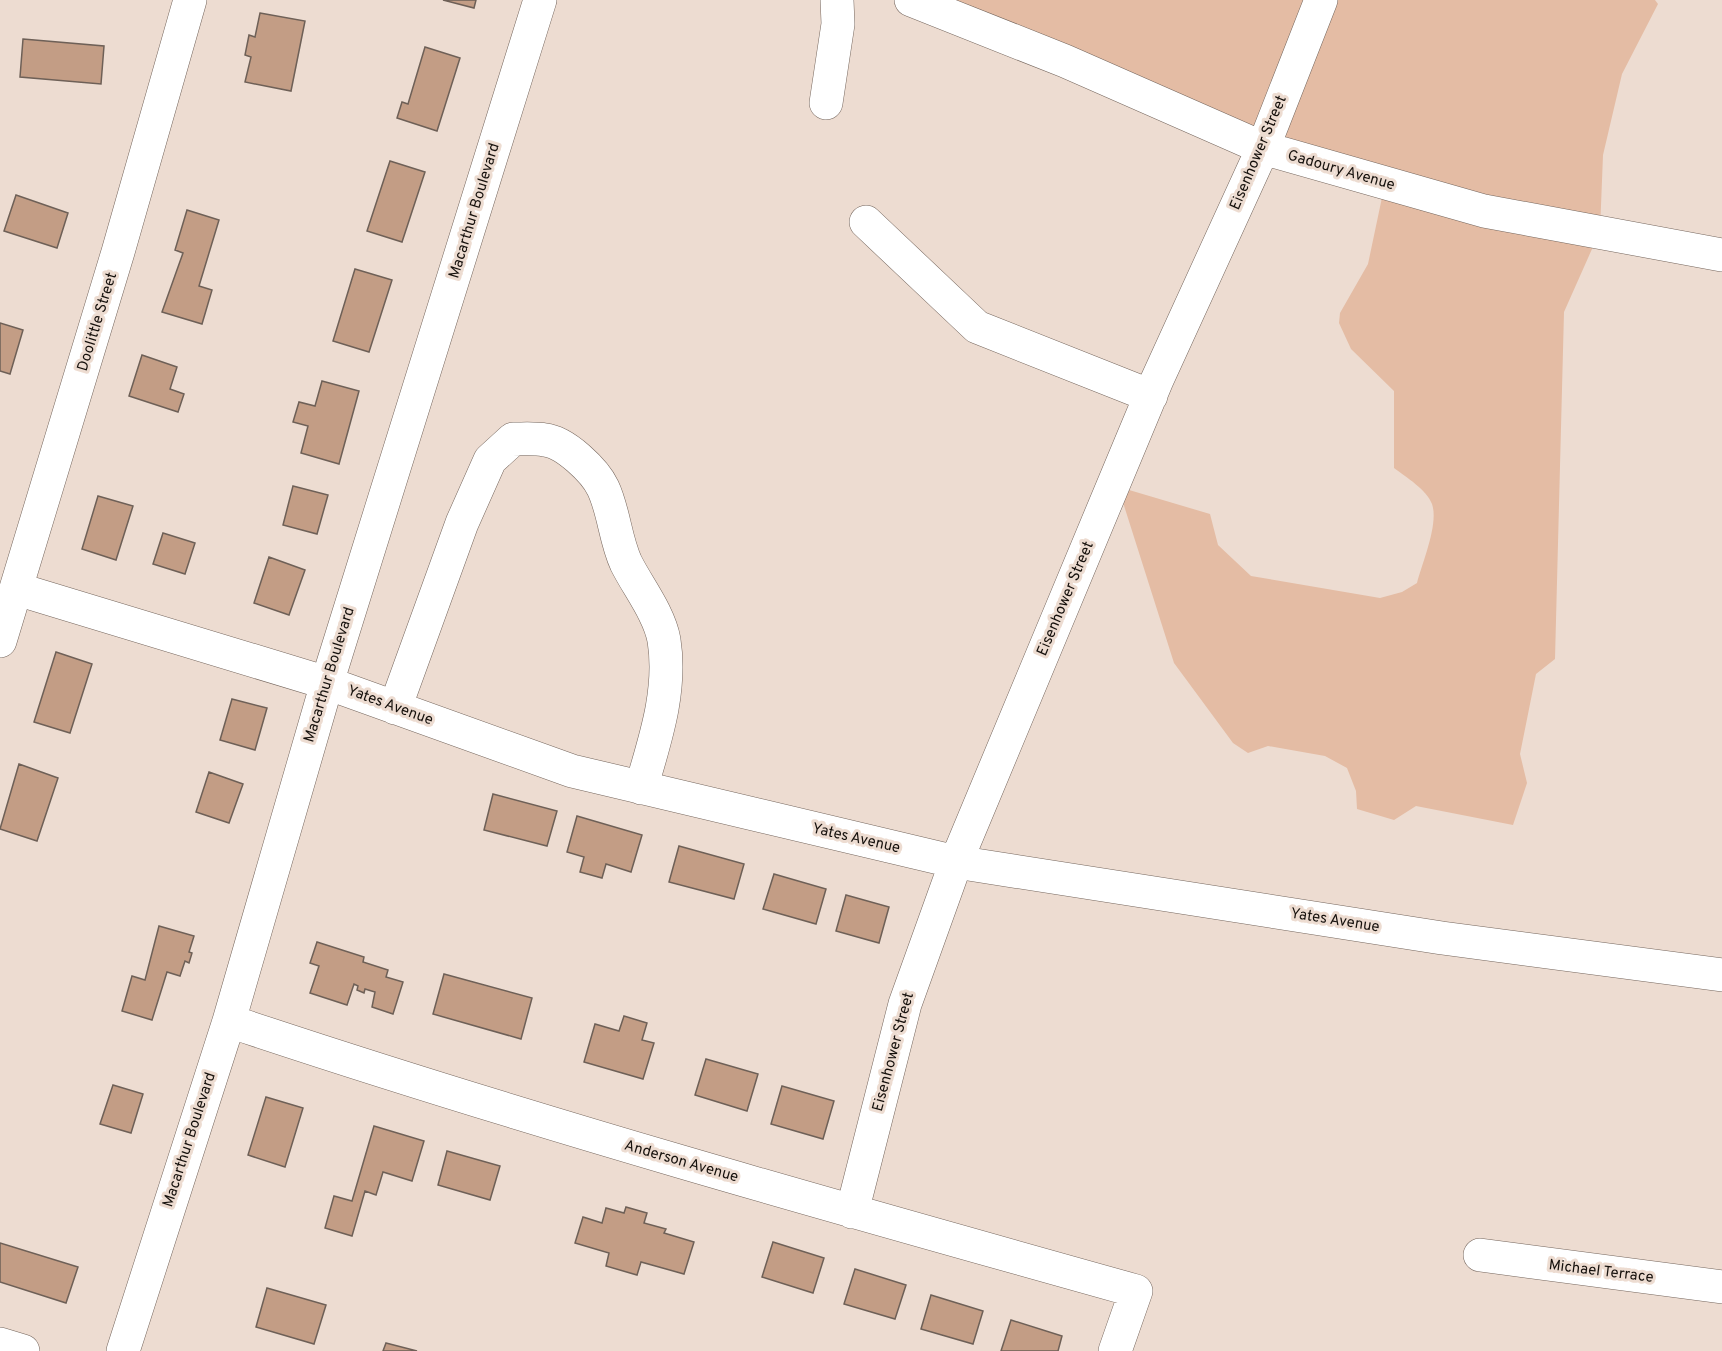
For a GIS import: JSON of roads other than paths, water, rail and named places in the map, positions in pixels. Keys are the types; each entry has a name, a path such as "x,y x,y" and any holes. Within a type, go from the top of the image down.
{"street":[{"name":"Doolittle Street","path":"0,642 118,252 190,0"},
{"name":"Macarthur Boulevard","path":"123,1351 229,1021 327,683 540,0"},
{"path":"826,103 838,24 837,0"},
{"name":"Gadoury Avenue","path":"911,0 1065,61 1263,148 1484,211 1722,255"},
{"name":"Eisenhower Street","path":"852,1212 905,1004 956,862 1151,396 1263,148 1321,0"},
{"path":"866,222 977,327 1151,396"},
{"path":"395,708 462,523 490,460 513,439 548,440 583,461 603,488 623,556 638,589 654,613 664,639 666,677 661,720 641,788"},
{"name":"Yates Avenue","path":"17,589 327,683 572,771 956,862 1442,938 1722,975"},
{"name":"Anderson Avenue","path":"229,1021 415,1084 852,1212 1136,1291 1115,1351"},
{"name":"Michael Terrace","path":"1480,1255 1722,1287"},
{"path":"0,1344 23,1351"}]}
